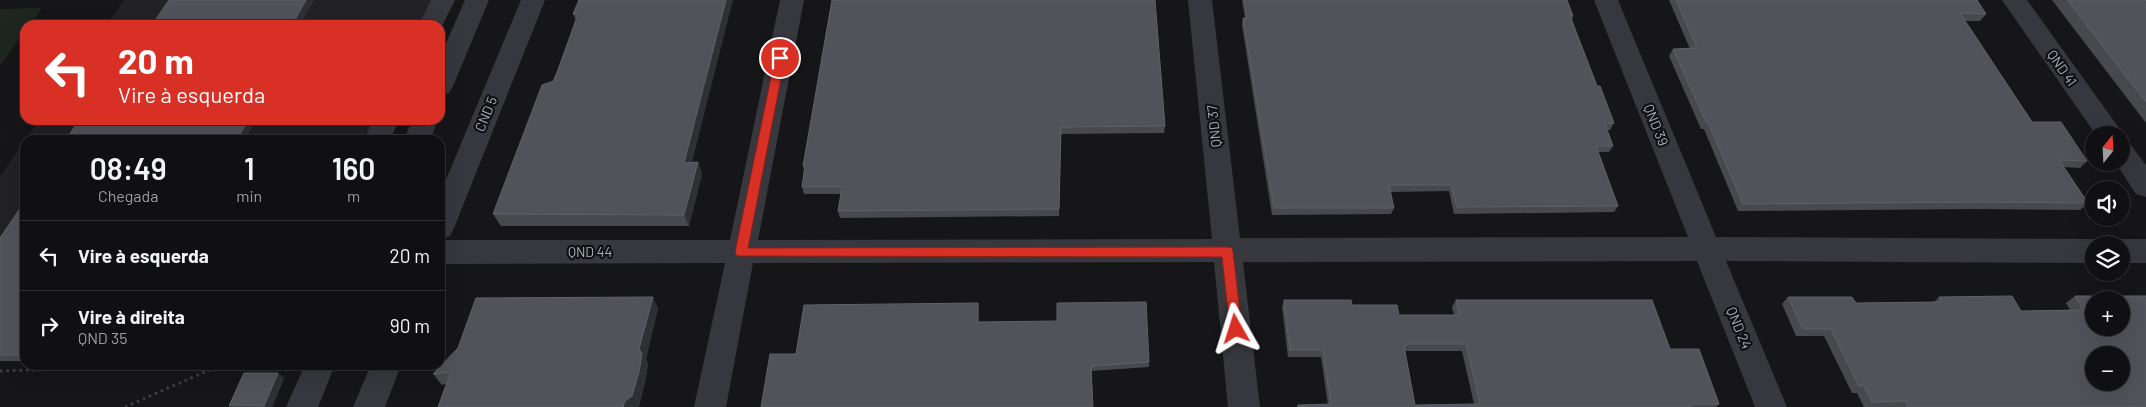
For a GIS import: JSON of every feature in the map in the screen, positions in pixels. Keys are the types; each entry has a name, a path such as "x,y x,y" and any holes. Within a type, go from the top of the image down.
{"street":[{"path":"433,20 443,0"},
{"path":"445,74 477,0"},
{"name":"CND 5","path":"445,216 532,0"},
{"path":"710,407 792,0"},
{"name":"QND 37","path":"1200,0 1244,407"},
{"name":"QND 39","path":"1606,0 1706,249"},
{"name":"QND 41","path":"2014,0 2104,126"},
{"path":"2130,164 2146,186"},
{"name":"QND 44","path":"445,252 1228,252 1706,249 2085,251"},
{"name":"QND 24","path":"1706,249 1771,407"},
{"path":"2130,251 2146,251"},
{"path":"302,407 318,370"},
{"path":"369,407 384,370"}],"path":[{"path":"0,371 32,370"},
{"path":"125,407 210,370"}],"shaded area":[{"path":"124,0 437,0 428,20 110,20"},
{"path":"42,8 34,20 20,20 20,38 0,66 0,9"},
{"path":"36,125 378,125 374,135 28,135"},
{"path":"20,147 20,355 0,355 0,176"}],"building":[{"path":"169,0 306,0 295,20 155,20"},
{"path":"579,0 726,0 684,163 698,162 684,215 493,214 542,85 554,81 578,14 573,14"},
{"path":"832,0 1155,0 1165,126 1061,127 1059,209 838,211 842,187 802,187 805,166 803,166"},
{"path":"1244,0 1567,0 1573,16 1570,16 1597,86 1600,86 1614,123 1605,124 1613,146 1596,146 1618,206 1457,207 1451,185 1389,185 1394,208 1274,208 1243,18 1247,18"},
{"path":"1676,0 1977,0 1986,14 1960,13 2032,122 2061,122 2085,158 2085,161 2059,160 2085,199 2085,203 1743,204 1708,122 1706,122 1673,49 1697,48"},
{"path":"2067,0 2146,0 2146,102"},
{"path":"76,125 245,125 240,135 69,135"},
{"path":"20,208 20,355 0,355 0,238"},
{"path":"2012,296 2021,311 2083,310 2075,296 2085,296 2085,336 2130,336 2130,296 2146,296 2146,407 1908,407 1906,401 1872,402 1864,386 1859,386 1831,329 1803,329 1788,297 1852,297 1856,303 1942,302 1939,297"},
{"path":"653,297 639,349 642,353 632,396 625,401 623,407 438,407 451,372 433,374 437,370 445,370 445,362 458,348 476,298"},
{"path":"1284,300 1351,300 1352,305 1397,305 1399,315 1459,315 1456,300 1652,300 1670,349 1699,349 1719,404 1690,404 1691,407 1298,407 1298,405 1331,404 1323,350 1290,350","holes":["1406,344 1466,344 1480,404 1415,405 1404,346"]},
{"path":"1146,302 1149,362 1091,366 1093,407 761,407 770,354 796,354 804,305 978,303 978,322 1057,321 1057,303"},
{"path":"244,373 278,373 264,406 229,406"}],"route":[{"path":"780,58 741,252 1228,252 1236,329"}]}
